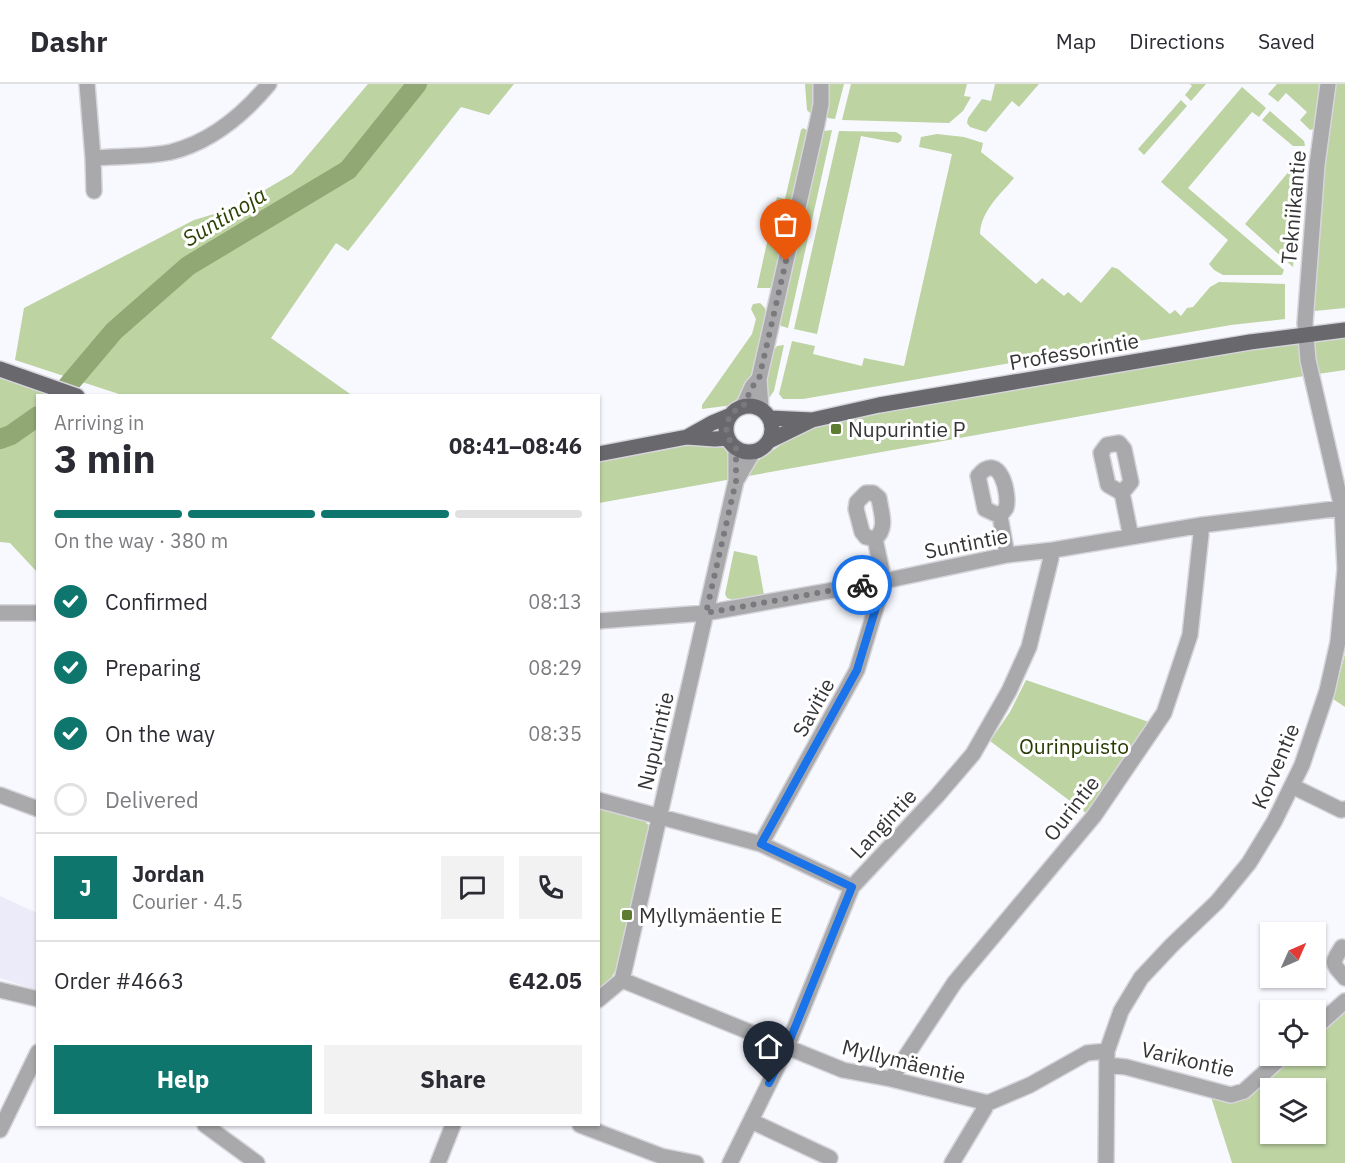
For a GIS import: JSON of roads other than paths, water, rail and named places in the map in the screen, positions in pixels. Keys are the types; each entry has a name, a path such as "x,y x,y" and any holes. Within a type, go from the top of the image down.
{"main road":[{"name":"Professorintie","path":"769,441 812,420 879,405 1250,342 1345,330"},
{"path":"0,369 68,393"},
{"path":"600,454 687,437 715,439 732,443 744,452 753,452 762,448 769,441 773,429 765,413 753,405 744,405 735,409 729,416 725,427 732,443"},
{"name":"Professorintie","path":"765,413 812,420"},
{"path":"687,437 729,416"}],"street":[{"path":"87,84 94,191"},
{"path":"93,158 171,152 207,138 234,120 269,84"},
{"path":"765,413 759,379 817,124 821,104 821,84"},
{"name":"Tekniikantie","path":"1305,335 1315,187 1328,84"},
{"name":"Korventie","path":"1106,1163 1107,1058 1121,1011 1141,978 1217,902 1250,863 1302,765 1327,691 1338,642 1345,569 1342,508 1310,370 1305,335"},
{"path":"744,405 752,387 759,379"},
{"name":"Nupurintie","path":"732,443 736,481"},
{"name":"Nupurintie","path":"622,980 736,481 753,452"},
{"path":"1122,493 1131,537"},
{"name":"Suntintie","path":"600,621 706,613 884,581 1007,555 1053,550 1202,525 1342,508"},
{"path":"1000,516 1007,555"},
{"name":"Ourintie","path":"891,1080 955,982 1094,816 1164,713 1190,635 1202,525"},
{"path":"875,539 884,581"},
{"name":"Langintie","path":"730,1163 787,1047 852,887 937,796 973,753 1010,691 1029,647 1053,550"},
{"name":"Savitie","path":"761,844 857,670 884,581"},
{"path":"0,612 36,613"},
{"path":"1292,786 1341,810 1345,809"},
{"path":"0,795 36,808"},
{"path":"600,801 761,844 852,887"},
{"path":"1342,947 1333,960 1334,965 1345,978"},
{"path":"600,998 622,980"},
{"name":"Myllymäentie","path":"622,980 843,1070 988,1103 1030,1085 1087,1053 1107,1058"},
{"path":"0,990 36,999"},
{"path":"1326,1019 1345,1001"},
{"path":"0,1130 36,1056"},
{"name":"Varikontie","path":"1107,1058 1126,1067 1231,1095 1244,1091 1272,1066"},
{"path":"952,1163 988,1103"},
{"path":"751,1121 830,1158"},
{"path":"206,1126 257,1163"},
{"path":"438,1163 453,1126"},
{"path":"583,1126 661,1156 696,1163"}],"waterway":[{"name":"Suntinoja","path":"61,394 114,331 188,266 348,170 417,84"},
{"name":"Suntinoja","path":"0,439 11,435 36,417"}],"place":[{"name":"Nupurintie P","path":"836,429"},
{"name":"Myllymäentie E","path":"627,915"}],"park label":[{"name":"Ourinpuisto","path":"1074,746"}]}
